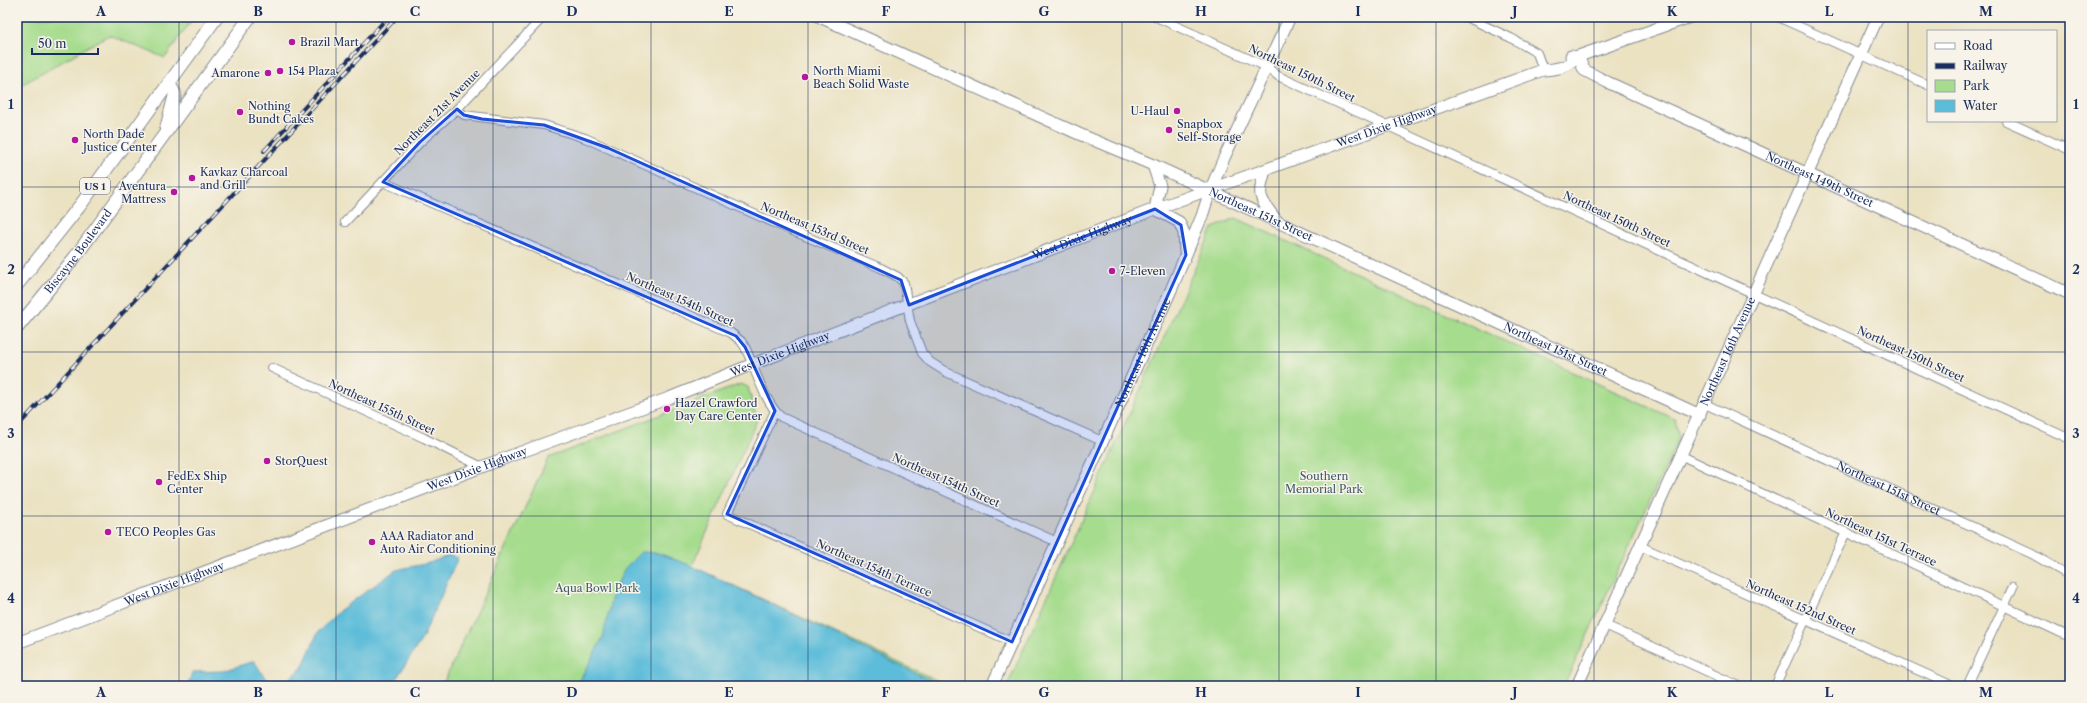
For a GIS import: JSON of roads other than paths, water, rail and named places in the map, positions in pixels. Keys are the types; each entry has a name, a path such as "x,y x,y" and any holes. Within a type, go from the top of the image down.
{"main road":[{"name":"US 1","path":"17,285 82,203 217,17"},
{"name":"Biscayne Boulevard","path":"17,328 72,261 250,17"},
{"path":"163,138 175,94 169,83"}],"street":[{"name":"Northeast 21st Avenue","path":"346,222 420,142 457,109 543,17"},
{"name":"Northeast 151st Street","path":"820,17 1079,134 1153,165 1277,221 1700,415"},
{"name":"Northeast 150th Street","path":"1156,17 1267,67 1278,76 2070,439"},
{"name":"Northeast 18th Avenue","path":"992,686 1186,254 1202,216 1210,191 1290,17"},
{"path":"1466,17 1511,38 1537,53 1544,70"},
{"name":"West Dixie Highway","path":"17,643 669,398 753,364 1155,210 1544,70 1554,70 1572,62 1577,56 1690,17"},
{"path":"1778,17 1927,85"},
{"name":"Northeast 16th Avenue","path":"1577,686 1603,624 1682,456 1753,294 1878,17"},
{"name":"Northeast 149th Street","path":"1577,56 1584,70 1607,82 2070,294"},
{"name":"Northeast 153rd Street","path":"457,109 464,115 482,119 544,125 591,140 752,213 881,268 904,283 909,305 910,321 922,353 930,362 946,372 1102,441"},
{"path":"2008,122 2070,150"},
{"path":"1153,165 1160,186 1155,210 1179,222 1184,233 1186,254"},
{"path":"1265,171 1260,186 1260,195 1277,221"},
{"name":"Northeast 154th Street","path":"384,182 731,333 741,341 775,411 787,420 1057,542"},
{"name":"Northeast 155th Street","path":"272,368 424,438 482,467"},
{"name":"Northeast 151st Street","path":"1705,404 2032,554 2070,576"},
{"name":"Northeast 154th Terrace","path":"775,411 728,514 1012,642"},
{"name":"Northeast 151st Terrace","path":"1682,456 2070,637"},
{"path":"1775,686 1846,532"},
{"name":"Northeast 152nd Street","path":"1640,546 1805,621 1954,686"},
{"path":"1967,686 2013,587"},
{"path":"1603,624 1739,686"}],"water":[{"path":"641,552 658,553 692,566 930,680 936,686 577,686 603,637 612,595 625,568"},
{"path":"450,555 458,558 422,639 396,679 385,686 188,686 192,672 223,671 254,661 270,685 287,681 302,668 318,632 339,611 396,570 429,563"}],"railway":[{"path":"264,151 388,17"},
{"path":"17,427 397,17"}],"place":[{"name":"Brazil Mart","path":"292,42"},
{"name":"154 Plaza","path":"280,71"},
{"name":"Amarone","path":"268,73"},
{"name":"North Miami Beach Solid Waste","path":"805,77"},
{"name":"U-Haul","path":"1177,111"},
{"name":"Nothing Bundt Cakes","path":"240,112"},
{"name":"Snapbox Self-Storage","path":"1169,130"},
{"name":"North Dade Justice Center","path":"75,140"},
{"name":"Kavkaz Charcoal and Grill","path":"192,178"},
{"name":"Aventura Mattress","path":"174,192"},
{"name":"7-Eleven","path":"1112,271"},
{"name":"Hazel Crawford Day Care Center","path":"667,409"},
{"name":"StorQuest","path":"267,461"},
{"name":"FedEx Ship Center","path":"159,482"},
{"name":"TECO Peoples Gas","path":"108,532"},
{"name":"AAA Radiator and Auto Air Conditioning","path":"372,542"}],"park label":[{"name":"Southern Memorial Park","path":"1324,482"},
{"name":"Aqua Bowl Park","path":"597,588"}]}
